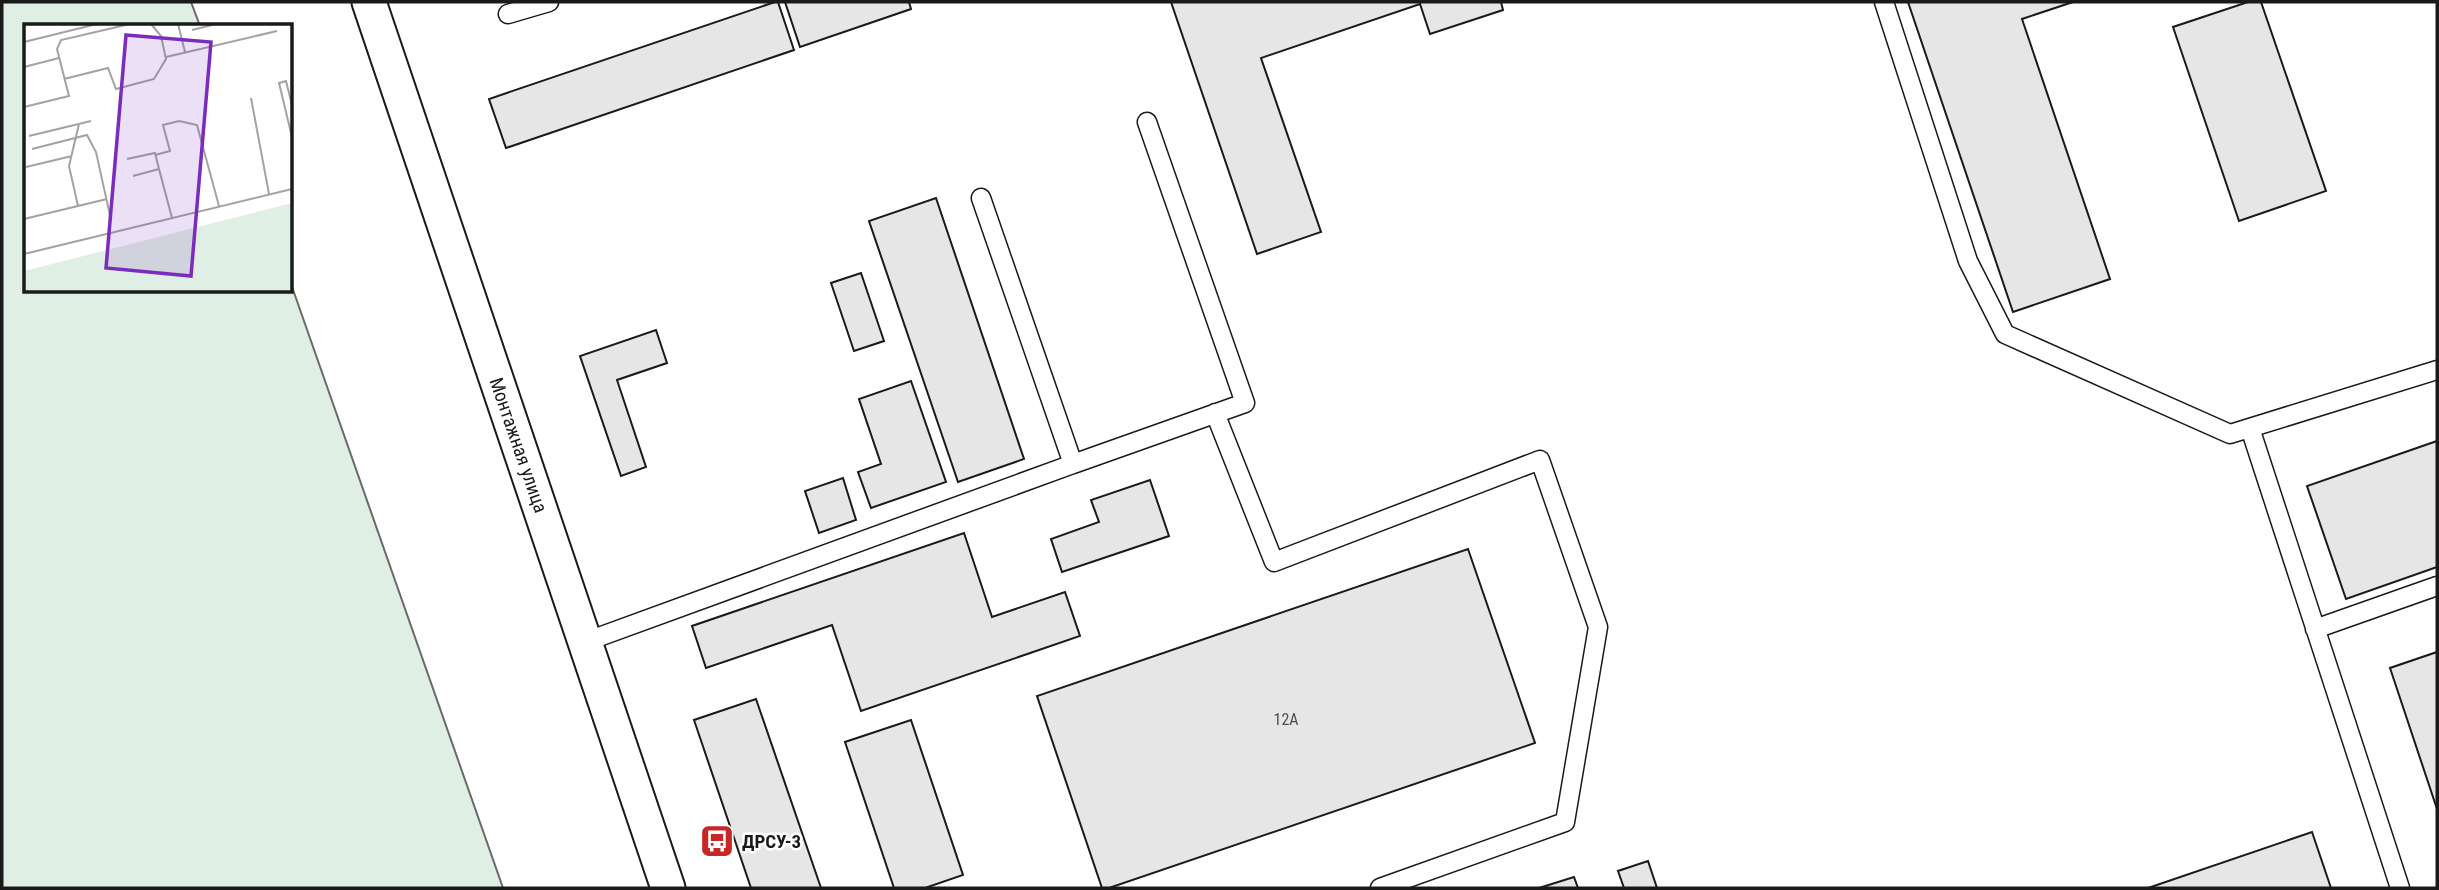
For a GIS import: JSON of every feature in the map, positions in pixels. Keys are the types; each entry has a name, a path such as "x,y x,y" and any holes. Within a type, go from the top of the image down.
{"street":[{"name":"Монтажная улица","path":"369,2 668,888"}],"lane":[{"path":"508,14 548,2"},
{"path":"1884,2 1968,261 2004,334 2230,434 2437,370"},
{"path":"585,642 1245,403 1147,122"},
{"path":"981,198 1073,464"},
{"path":"1215,413 1274,562 1540,460 1598,627 1565,822 1380,888"},
{"path":"2250,428 2400,888"},
{"path":"2315,629 2437,586"}],"green space":[{"path":"2,2 191,2 199,24 24,24 24,292 292,292 292,287 503,888 2,888"}],"building":[{"path":"778,2 794,50 506,148 489,99"},
{"path":"785,2 909,2 911,9 800,47"},
{"path":"1171,2 1501,2 1503,10 1430,34 1420,4 1261,58 1321,232 1257,254"},
{"path":"1908,2 2073,2 2022,19 2110,279 2013,312"},
{"path":"2248,2 2261,2 2326,191 2239,221 2173,27"},
{"path":"936,198 1024,459 958,482 869,221"},
{"path":"861,273 884,341 854,351 831,283"},
{"path":"656,330 667,363 617,380 646,467 621,476 580,356"},
{"path":"911,381 946,482 871,508 858,472 881,464 859,399"},
{"path":"2437,441 2437,567 2346,599 2307,486"},
{"path":"843,478 856,520 819,533 805,491"},
{"path":"1150,480 1169,536 1062,572 1051,539 1099,522 1091,500"},
{"path":"964,533 992,617 1065,592 1080,636 861,711 832,625 706,668 692,626"},
{"path":"1468,549 1535,743 1109,888 1102,888 1037,696"},
{"path":"2437,652 2437,809 2390,668"},
{"path":"756,699 821,888 751,888 694,720"},
{"path":"911,720 963,875 925,888 894,888 845,742"},
{"path":"2312,832 2331,888 2148,888"},
{"path":"1648,861 1657,888 1624,888 1618,871"},
{"path":"1574,877 1578,888 1539,888"}],"place":[{"name":"ДРСУ-3","path":"717,841"}]}
